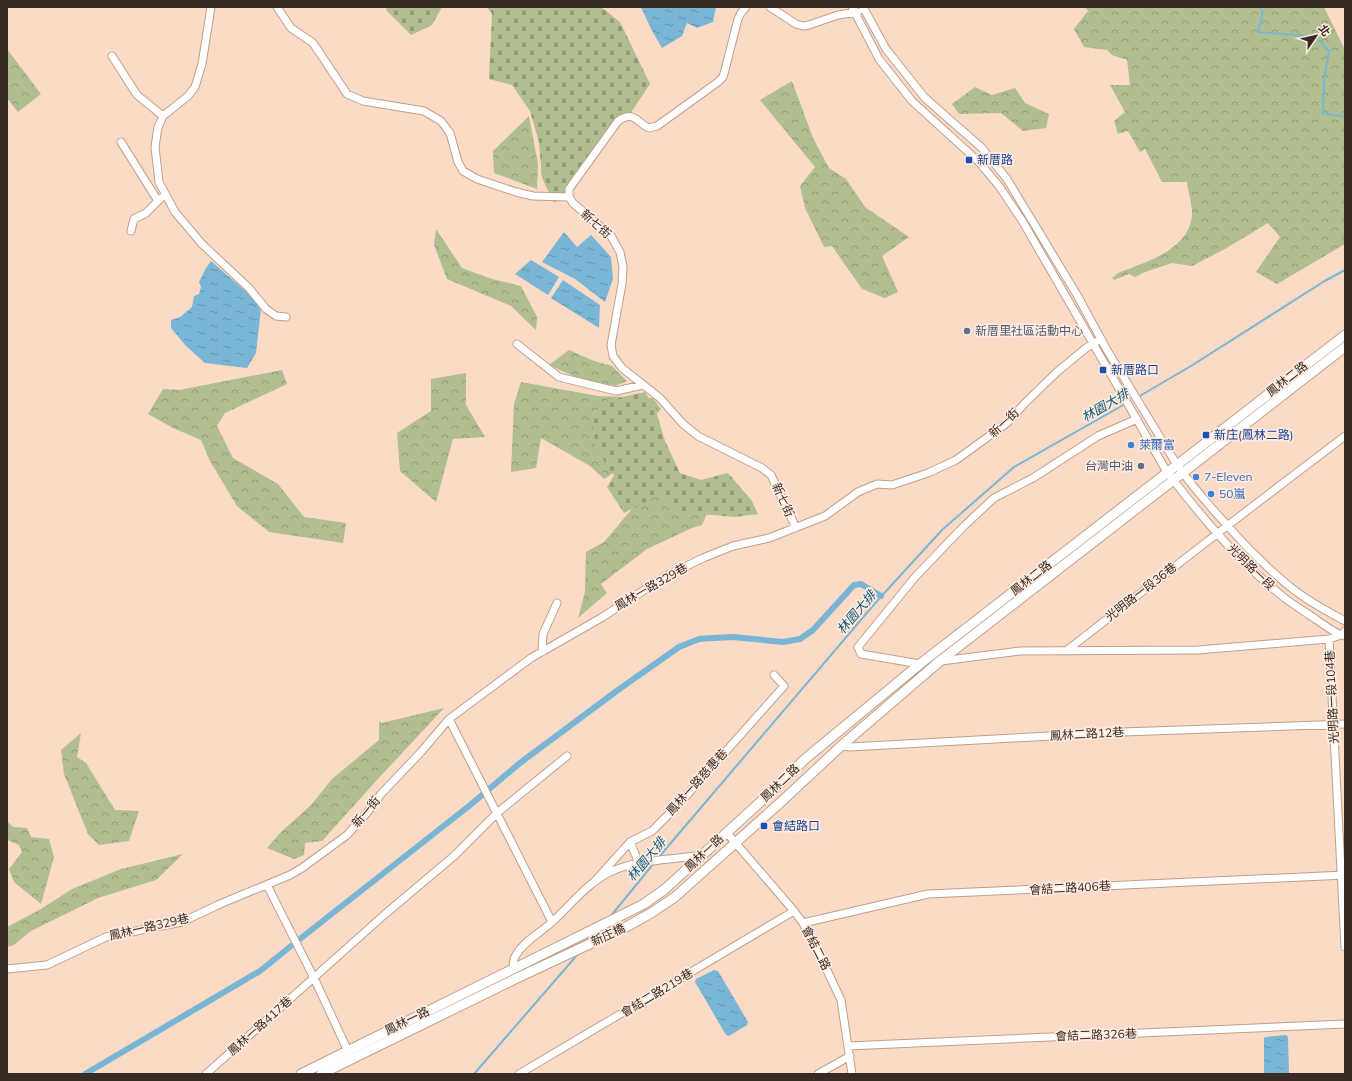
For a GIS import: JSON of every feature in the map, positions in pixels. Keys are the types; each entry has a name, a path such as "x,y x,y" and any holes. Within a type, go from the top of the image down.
{"main road":[{"name":"鳳林二路","path":"727,833 805,759 920,664 1345,335"},
{"name":"鳳林二路","path":"736,843 841,746 940,661 1345,347"},
{"name":"鳳林一路","path":"682,874 727,833"},
{"name":"鳳林一路","path":"692,881 736,843"},
{"name":"新庄橋","path":"515,973 644,904 665,889 682,874"},
{"name":"新庄橋","path":"515,973 628,926 675,897 692,881"},
{"name":"鳳林一路","path":"301,1074 515,973"},
{"name":"鳳林一路","path":"321,1074 515,973"}],"street":[{"path":"211,7 202,64 195,87 188,96 163,116 158,128 155,147 159,182 175,212 202,244 249,288 266,309 276,316 286,317"},
{"path":"278,7 291,28 313,44 347,94 363,101 424,112 441,121 450,133 458,162 463,171 477,179 516,192 533,196 569,197 569,189 572,184 618,121 627,116 634,117 648,128 657,126 718,82 725,70 738,19 746,7"},
{"path":"770,7 796,24 803,26 864,8 886,49 925,98 982,148 1007,179 1025,206 1101,339 1176,465 1183,473"},
{"path":"854,10 879,59 912,101 978,161 999,186 1023,222 1092,344 1173,480"},
{"path":"112,56 136,95 163,116"},
{"path":"121,142 158,201"},
{"path":"131,231 134,219 146,213 165,194"},
{"name":"新七街","path":"569,197 573,203 611,236 620,252 623,267 622,284 611,345 614,356 622,368 660,398 683,424 698,436 762,468 771,475 796,528"},
{"name":"新一街","path":"892,485 928,473 956,460 985,440 1007,423 1025,403 1058,372 1086,348 1101,339"},
{"path":"517,344 559,377 616,391 643,385"},
{"path":"920,664 861,654 858,647 916,576 964,526 994,498 1033,478 1098,436 1136,418"},
{"name":"光明路一段36巷","path":"1066,651 1345,436"},
{"name":"光明路一段","path":"1183,473 1227,526 1293,590 1345,621"},
{"name":"光明路一段","path":"1173,480 1216,534 1253,571 1281,596 1344,634"},
{"name":"鳳林一路329巷","path":"449,719 531,658 601,618 666,576 733,546 769,538 825,516 858,492 877,484 892,485"},
{"path":"542,652 543,634 557,603"},
{"path":"940,661 1020,651 1198,650 1329,639 1344,634"},
{"name":"光明路一段104巷","path":"1329,639 1343,875 1345,947"},
{"name":"鳳林一路慈惠巷","path":"594,882 630,842 652,831 679,804 784,686 774,675"},
{"path":"449,719 552,922"},
{"name":"新一街","path":"267,885 302,868 347,835 366,814 381,794 421,752 449,719"},
{"name":"鳳林二路12巷","path":"841,746 850,747 1123,732 1345,724"},
{"name":"鳳林一路417巷","path":"206,1074 384,915 454,856 497,813 567,756"},
{"name":"會結二路","path":"727,833 803,923 826,966 841,1000 852,1074"},
{"path":"630,842 639,863"},
{"path":"515,973 513,964 516,955 524,944 552,922 594,882 610,872 639,863 702,855"},
{"name":"會結二路406巷","path":"803,923 928,894 1343,875"},
{"path":"267,885 314,978 348,1051"},
{"name":"鳳林一路329巷","path":"7,970 47,965 106,937 182,922 220,904 267,885"},
{"name":"會結二路219巷","path":"519,1074 794,911"},
{"name":"會結二路326巷","path":"848,1046 1345,1024"},
{"path":"818,1074 850,1056"}],"green space":[{"path":"387,7 442,7 432,25 411,35 386,10"},
{"path":"487,7 601,7 620,22 650,84 628,117 604,136 605,147 585,170 577,182 554,203 542,178 539,142 530,111 512,85 489,79 492,14"},
{"path":"1085,7 1324,7 1345,50 1345,244 1277,284 1256,272 1280,237 1268,223 1225,249 1192,266 1172,263 1135,277 1129,274 1114,280 1112,278 1118,273 1164,254 1174,247 1183,238 1189,228 1192,208 1187,182 1162,182 1145,149 1140,152 1128,131 1118,134 1114,121 1125,112 1110,85 1130,85 1127,60 1112,55 1107,50 1084,47 1074,29 1088,11"},
{"path":"7,49 41,94 18,112 7,98"},
{"path":"792,81 813,138 829,168 846,179 865,207 909,237 882,256 898,292 885,298 862,289 832,246 824,247 805,208 800,186 815,167 760,100"},
{"path":"975,87 992,95 1015,88 1025,103 1049,114 1046,128 1023,131 1001,113 959,114 952,104"},
{"path":"529,116 538,164 537,189 494,173 493,151"},
{"path":"436,229 462,268 492,279 521,286 537,317 536,330 511,306 447,279 434,245"},
{"path":"569,350 594,361 612,366 627,381 615,386 582,380 549,365"},
{"path":"282,370 287,384 225,413 217,426 233,458 278,484 304,517 346,523 343,543 269,532 237,506 210,461 201,440 173,428 148,414 163,389 179,390"},
{"path":"466,373 466,405 485,437 453,439 436,502 400,471 397,433 431,411 431,379"},
{"path":"521,382 598,396 653,398 661,409 639,430 624,466 604,479 590,466 541,438 536,468 511,472 514,404"},
{"path":"645,392 655,408 665,441 680,473 701,480 728,473 752,501 758,514 735,517 679,512 663,493 624,513 607,487 614,475 596,449 592,414 609,400"},
{"path":"648,490 712,502 702,525 692,528 647,549 601,584 607,593 578,618 585,592 586,552 604,542"},
{"path":"444,708 322,841 305,843 304,855 294,859 267,848 280,833 311,805 332,779 379,740 379,721 382,723"},
{"path":"81,733 77,757 86,763 115,810 139,811 129,841 99,845 88,834 64,774 61,750"},
{"path":"7,821 13,827 27,828 31,837 49,839 54,857 41,904 14,882 9,869 22,852 19,845 7,840"},
{"path":"183,854 156,880 98,898 31,931 14,945 7,947 7,927 41,909 72,889 121,869"}],"water":[{"path":"641,7 716,7 713,22 697,28 687,23 682,36 662,48"},
{"path":"564,232 577,247 591,235 611,257 613,279 605,302 575,279 542,262"},
{"path":"531,260 559,277 548,295 515,274"},
{"path":"211,261 250,295 261,309 256,353 247,368 205,363 186,346 171,328 171,320 180,317 192,307 194,296 199,294 201,287 199,282"},
{"path":"563,280 600,305 599,328 551,298"},
{"path":"714,970 718,971 748,1022 747,1025 729,1036 726,1035 695,982 696,979"},
{"path":"1286,1035 1288,1037 1289,1074 1264,1074 1264,1038"}],"waterway":[{"path":"1259,7 1263,12 1258,32 1316,37 1329,51 1324,79 1323,113 1345,117"},
{"name":"林園大排","path":"1138,397 1191,366 1323,282 1345,270"},
{"name":"林園大排","path":"658,858 877,601 942,530 1014,467 1125,404"},
{"path":"296,942 469,806 520,763 618,690 679,647 699,639 713,638 733,637 783,642 800,639 813,630 854,585 861,584 881,596"},
{"name":"林園大排","path":"610,917 654,863"},
{"name":"林園大排","path":"590,940 596,932"},
{"path":"85,1074 260,971 291,946"},
{"name":"林園大排","path":"474,1074 578,954"}],"place":[{"name":"新厝路","path":"969,160"},
{"name":"新厝里社區活動中心","path":"967,331"},
{"name":"新厝路口","path":"1103,370"},
{"name":"新庄(鳳林二路)","path":"1206,435"},
{"name":"萊爾富","path":"1131,445"},
{"name":"台灣中油","path":"1141,466"},
{"name":"7-Eleven","path":"1196,477"},
{"name":"50嵐","path":"1211,494"},
{"name":"會結路口","path":"764,826"}]}
